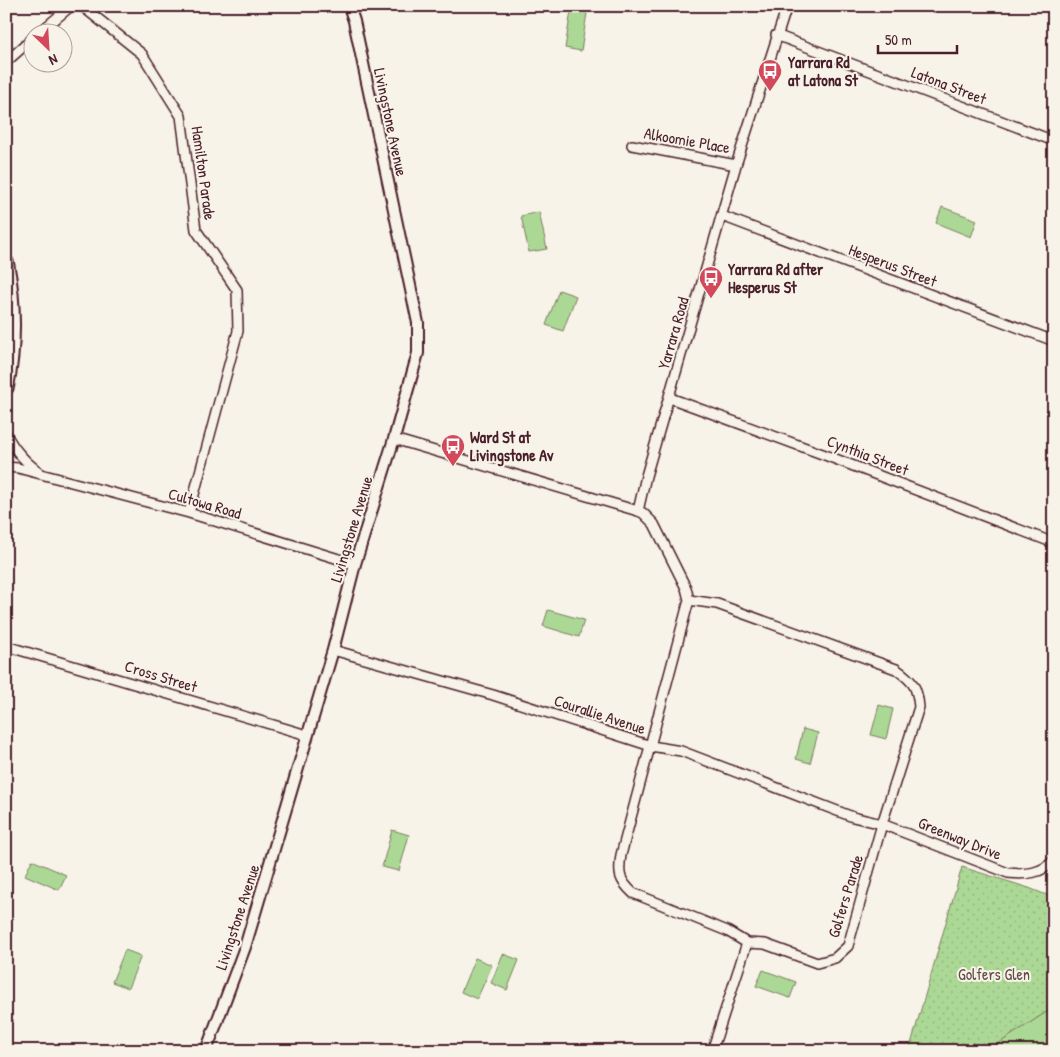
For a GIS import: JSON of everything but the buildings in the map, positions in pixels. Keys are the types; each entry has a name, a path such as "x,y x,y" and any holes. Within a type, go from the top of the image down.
{"highway":[{"path":"6,263 12,318 12,348 6,387"}],"street":[{"path":"52,22 71,6"},
{"name":"Hamilton Parade","path":"82,6 142,54 181,116 196,230 237,290 238,331 189,513"},
{"name":"Livingstone Avenue","path":"206,1051 245,947 418,353 418,323 358,39 349,6"},
{"name":"Yarrara Road","path":"638,511 646,476 736,164 776,35 787,6"},
{"name":"Latona Street","path":"776,35 1054,141"},
{"path":"6,62 22,48"},
{"name":"Alkoomie Place","path":"632,145 736,164"},
{"name":"Hesperus Street","path":"722,216 1054,341"},
{"name":"Cynthia Street","path":"670,398 1054,543"},
{"name":"Cultowa Road","path":"6,432 10,442 31,466 45,475"},
{"path":"394,439 643,513 654,524 686,588 689,600"},
{"name":"Cultowa Road","path":"6,467 45,475 189,513 355,564"},
{"name":"Golfers Parade","path":"689,600 717,604 896,669 910,679 918,691 919,707 882,824 848,946 835,958 817,963 765,944 747,943 727,930 633,893 622,882 619,869 621,855 651,746 689,600"},
{"name":"Cross Street","path":"6,646 307,735"},
{"name":"Courallie Avenue","path":"333,650 492,695 651,746 680,751 853,817"},
{"name":"Greenway Drive","path":"853,817 882,824 1008,873 1021,875 1034,873 1054,860"},
{"path":"712,1051 747,943"}],"green space":[{"path":"571,11 587,13 581,51 565,48"},
{"path":"942,207 977,220 971,237 936,223"},
{"path":"539,212 547,249 529,252 521,216"},
{"path":"559,290 576,296 563,331 546,325"},
{"path":"548,610 584,620 579,637 543,626"},
{"path":"879,705 893,709 886,739 871,735"},
{"path":"803,729 818,733 810,763 796,759"},
{"path":"392,830 409,835 399,871 382,867"},
{"path":"32,860 66,875 59,890 25,875"},
{"name":"Golfers Glen","path":"962,867 1054,898 1054,1007 987,1051 909,1051"},
{"path":"125,950 141,956 128,988 112,982"},
{"path":"503,954 519,960 507,990 491,983"},
{"path":"475,958 492,965 477,999 461,992"},
{"path":"763,970 796,982 790,998 756,986"},
{"path":"1054,1007 1054,1051 987,1051"}],"place":[{"name":"Yarrara Rd at Latona St","path":"770,92"},
{"name":"Yarrara Rd after Hesperus St","path":"711,299"},
{"name":"Ward St at Livingstone Av","path":"453,467"}]}
